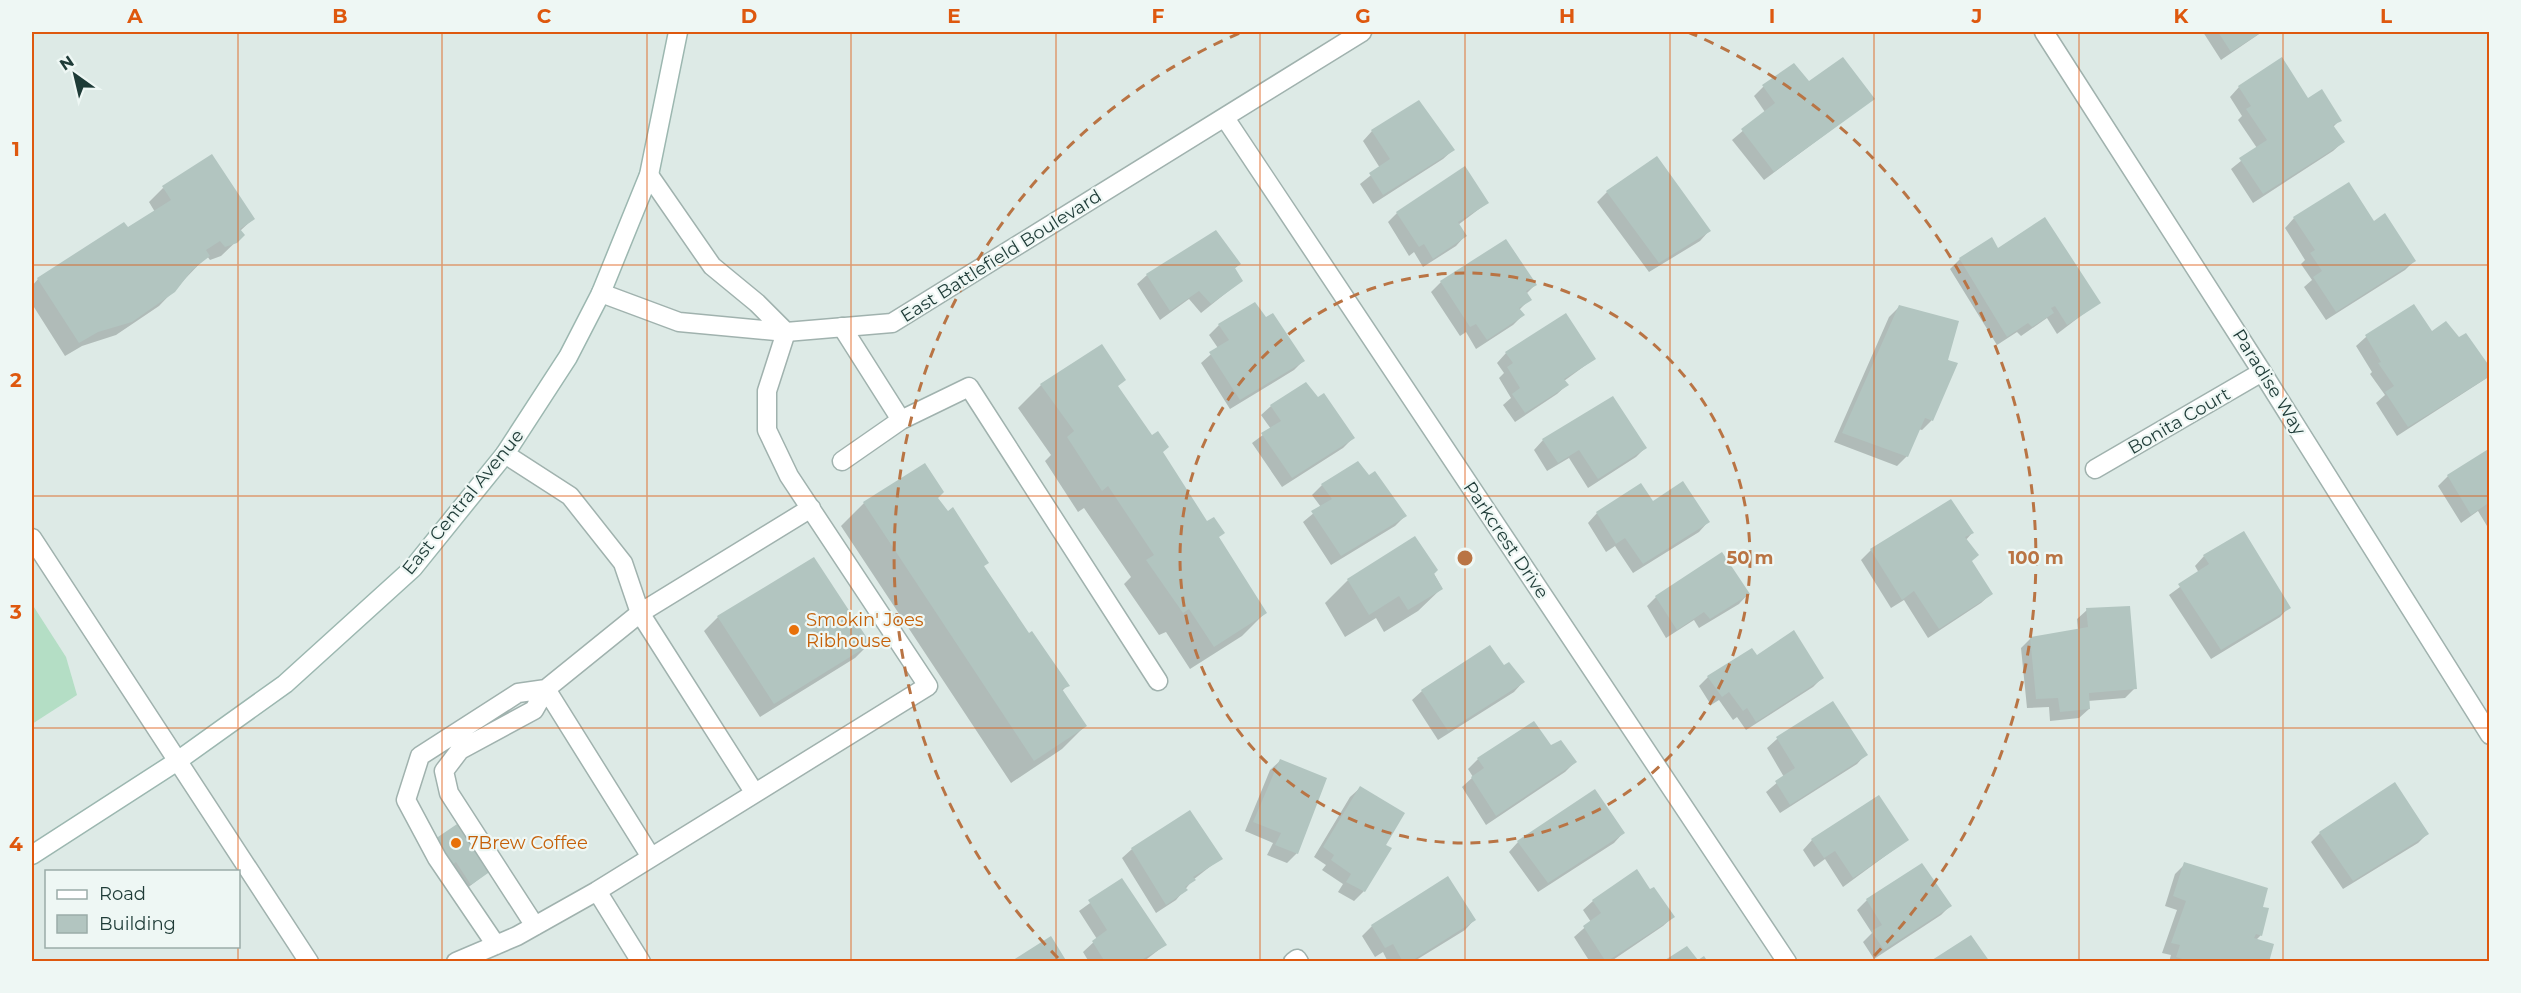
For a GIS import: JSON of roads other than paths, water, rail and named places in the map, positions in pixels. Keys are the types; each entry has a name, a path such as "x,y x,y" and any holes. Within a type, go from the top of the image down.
{"street":[{"name":"East Central Avenue","path":"32,855 176,762 285,684 340,637 413,568 505,453 568,357 601,293 649,175 678,32"},
{"name":"East Battlefield Boulevard","path":"601,293 679,322 786,332 892,323 1362,32"},
{"name":"Paradise Way","path":"2044,32 2262,372 2490,735"},
{"name":"Parkcrest Drive","path":"1225,118 1787,962"},
{"path":"456,962 535,926 597,891 928,686 789,476 767,430 767,391 786,332 757,303 712,266 649,175"},
{"path":"842,327 901,420"},
{"name":"Bonita Court","path":"2095,470 2262,372"},
{"path":"842,461 901,420 969,387 1158,681"},
{"path":"505,453 570,496 623,563 640,613 754,792"},
{"path":"535,926 449,793 444,771 460,750 534,710 546,689 640,613 811,508"},
{"path":"32,538 176,762 309,962"},
{"path":"546,689 651,857"},
{"path":"496,945 437,858 406,800 420,756 518,693 546,689"},
{"path":"597,891 641,962"}],"place":[{"name":"Smokin' Joes Ribhouse","path":"794,630"},
{"name":"7Brew Coffee","path":"456,843"}]}
